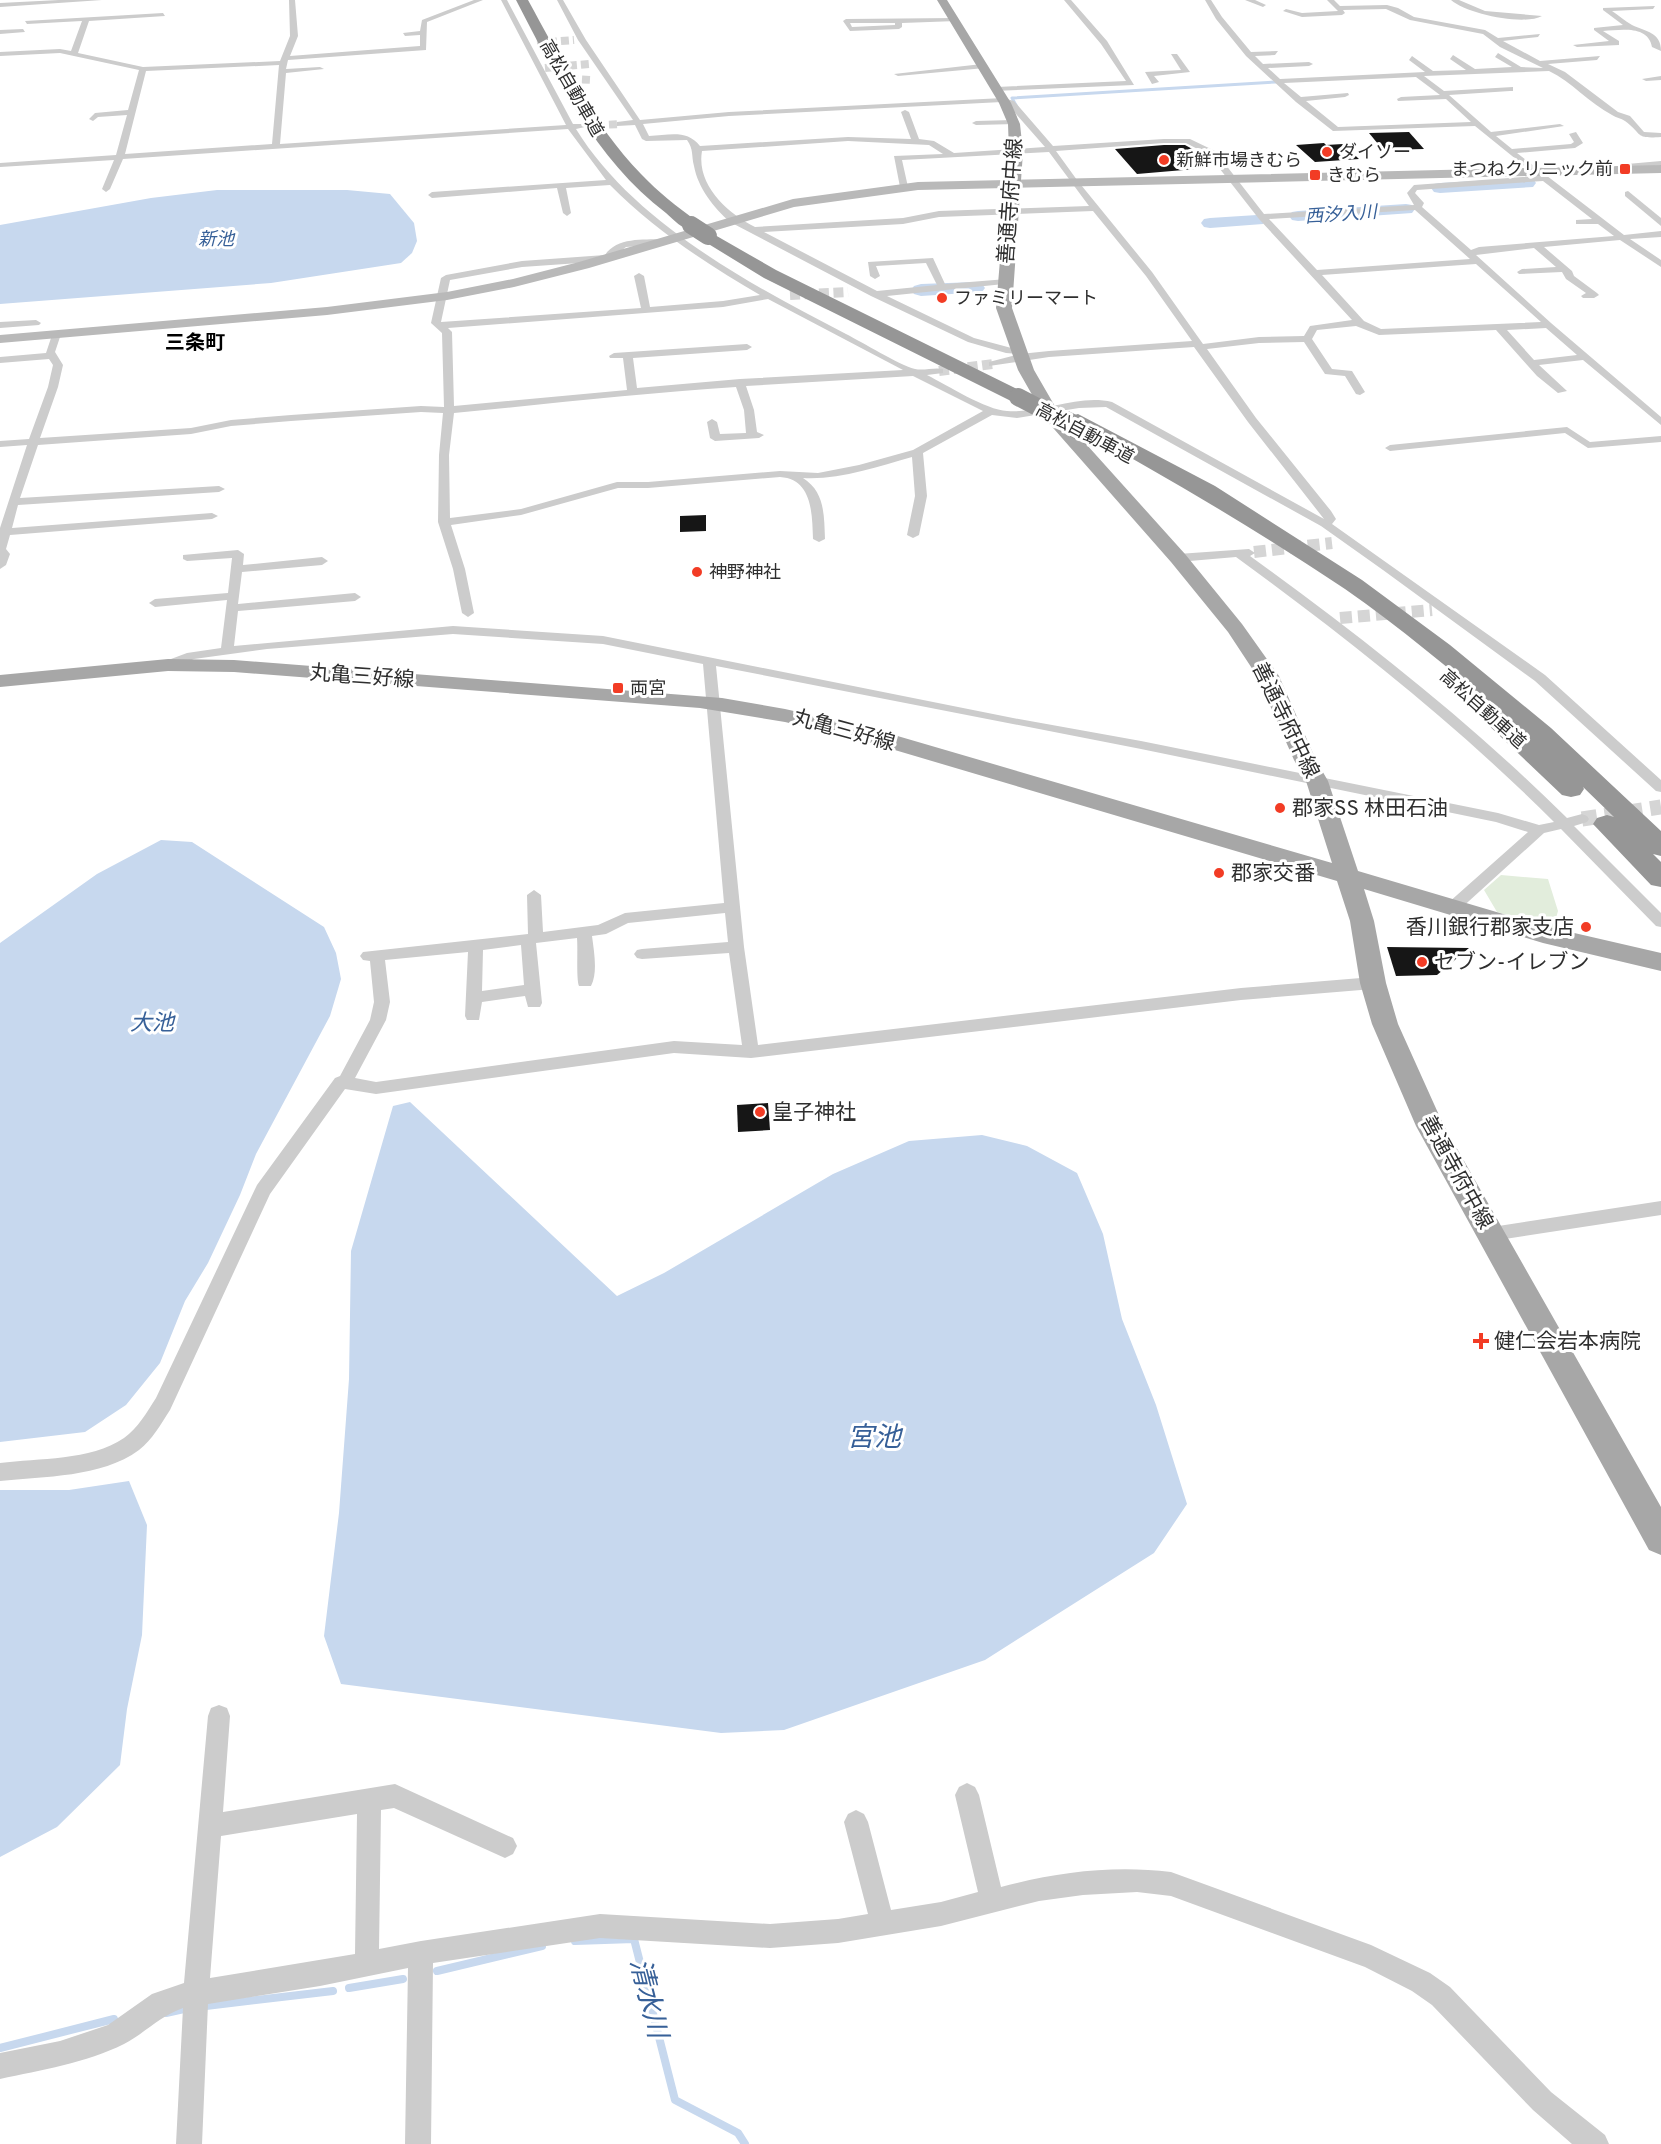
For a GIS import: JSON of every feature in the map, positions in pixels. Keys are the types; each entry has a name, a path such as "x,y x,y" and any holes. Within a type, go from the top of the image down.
{"highway":[{"name":"高松自動車道","path":"522,0 596,132 637,179 677,215 711,227"},
{"name":"高松自動車道","path":"535,0 615,133 652,176 770,274 1015,392 1207,491 1354,585 1441,651 1542,733 1661,847"},
{"name":"高松自動車道","path":"1086,428 1196,495 1335,588 1418,650 1597,814 1661,878"}],"main road":[{"name":"善通寺府中線","path":"942,0 1000,94 1013,122 1016,152 1004,281 1004,308 1019,354 1048,409 1095,467 1178,558 1235,627 1268,676 1305,760 1317,781 1362,921 1373,983 1385,1024 1414,1092 1430,1126 1661,1539"},
{"name":"丸亀三好線","path":"0,681 168,665 234,666 715,704 797,716 1543,934 1661,962"}],"street":[{"path":"0,5 99,0"},
{"path":"276,145 276,126 284,64 294,36 292,0"},
{"path":"0,54 60,51 143,69 284,64 423,48 424,21 480,0"},
{"path":"504,0 545,80 589,154 612,182 660,226 712,263 916,374 991,411 1012,415 1087,403 1108,404 1325,525 1349,541 1438,609 1540,678 1661,788"},
{"path":"560,0 578,40 605,81 638,122 647,142 686,137 690,138 698,149"},
{"path":"1067,0 1104,43 1131,83"},
{"path":"1208,0 1249,54 1299,100 1336,129 1476,124"},
{"path":"1248,0 1263,5"},
{"path":"1286,11 1302,15 1342,13 1330,0"},
{"path":"1454,0 1466,9 1490,14 1539,16"},
{"path":"0,32 21,34 36,3"},
{"path":"1338,8 1387,4 1405,12 1412,19 1485,32 1538,63 1562,74 1615,114 1627,118 1641,134 1661,145"},
{"path":"1653,8 1605,9 1630,27 1649,33 1655,40 1655,45 1661,49"},
{"path":"75,20 80,10"},
{"path":"27,22 75,20 124,14 164,15"},
{"path":"1467,15 1490,14"},
{"path":"1421,21 1445,17"},
{"path":"74,54 86,19"},
{"path":"898,22 899,27 850,29 846,21 955,20"},
{"path":"1467,28 1490,26"},
{"path":"1577,45 1616,43 1596,29 1630,27"},
{"path":"405,34 424,33"},
{"path":"1497,40 1538,35"},
{"path":"526,44 537,43"},
{"path":"1249,54 1275,53"},
{"path":"1498,55 1519,69"},
{"path":"1155,82 1148,74 1186,72 1174,56"},
{"path":"1453,57 1474,72"},
{"path":"1412,58 1432,74"},
{"path":"1538,63 1597,58"},
{"path":"284,64 320,69"},
{"path":"1262,66 1309,64"},
{"path":"898,74 914,69 936,70 954,66 982,66"},
{"path":"106,189 120,156 143,69"},
{"path":"1278,81 1519,69 1553,70"},
{"path":"936,70 942,80"},
{"path":"1417,74 1445,95 1489,135 1621,237 1661,264"},
{"path":"545,80 558,78"},
{"path":"1646,79 1661,78"},
{"path":"620,124 1191,80"},
{"path":"907,82 919,81"},
{"path":"1401,99 1507,90 1494,82"},
{"path":"1000,94 1011,103 1051,149 1074,182 1149,274 1252,420 1327,513 1330,519 1325,525"},
{"path":"1299,100 1345,95"},
{"path":"93,119 95,115 131,112"},
{"path":"905,112 915,142"},
{"path":"976,123 1013,122"},
{"path":"0,165 585,126"},
{"path":"1489,135 1560,126"},
{"path":"1510,151 1572,146 1579,143 1573,134"},
{"path":"1647,136 1661,135"},
{"path":"698,149 848,139 931,144 952,156"},
{"path":"904,187 897,158 1187,141 1212,153 1230,179 1262,217 1359,321"},
{"path":"698,149 696,155 706,186 724,213 711,227"},
{"path":"1603,171 1661,163"},
{"path":"1417,207 1420,203 1411,193 1414,188 1543,175 1661,169"},
{"path":"0,339 327,311 442,296 514,283 678,238 793,203 904,187 1014,183 1543,175"},
{"path":"432,195 612,182"},
{"path":"561,186 567,213"},
{"path":"1628,194 1661,223"},
{"path":"1583,207 1593,206"},
{"path":"1262,217 1417,207 1543,318 1548,325 1661,422"},
{"path":"711,227 753,230 903,220 939,214 1095,208"},
{"path":"1579,222 1625,224"},
{"path":"753,230 862,289 991,349 1019,354 1307,339"},
{"path":"1474,258 1479,250 1661,234"},
{"path":"1537,246 1564,268 1569,277 1594,295 1586,297"},
{"path":"1316,273 1474,258"},
{"path":"875,276 871,264 930,260 932,269 942,286"},
{"path":"1522,272 1564,268"},
{"path":"639,276 646,309"},
{"path":"873,294 1004,281"},
{"path":"848,292 862,289"},
{"path":"441,326 723,304 769,296 790,295"},
{"path":"442,296 436,322 447,332 449,410 444,455 444,522 459,569 468,613"},
{"path":"506,310 506,322"},
{"path":"466,325 467,313"},
{"path":"1307,339 1313,328 1359,321 1370,324 1379,332 1548,325"},
{"path":"0,325 36,323"},
{"path":"1499,327 1562,391"},
{"path":"0,565 4,554 0,549 13,502 53,387 58,365 50,352 56,334"},
{"path":"1307,339 1329,372 1348,373 1360,392"},
{"path":"614,356 747,347"},
{"path":"993,364 1019,354"},
{"path":"628,355 632,392"},
{"path":"0,360 51,356"},
{"path":"1532,363 1585,357"},
{"path":"0,444 191,430 231,423 279,419 421,409 449,410 740,382 805,372 916,374 939,371"},
{"path":"712,422 715,438 756,435 740,382"},
{"path":"444,522 521,512 617,485 648,485 780,474 818,476 860,468 917,452 991,411"},
{"path":"1390,448 1567,429 1588,445 1661,439"},
{"path":"913,535 921,496 917,452"},
{"path":"780,474 800,480 811,489 817,499 819,540"},
{"path":"5,532 141,508 168,490 219,489"},
{"path":"13,502 141,508 212,516"},
{"path":"1332,543 1349,541"},
{"path":"1178,558 1240,555 1254,552"},
{"path":"188,557 238,554 227,651"},
{"path":"1240,555 1335,619 1446,714 1563,822 1661,922"},
{"path":"236,569 284,560 322,561"},
{"path":"155,603 232,602 307,605 355,597"},
{"path":"168,665 191,656 227,651 364,636 453,630 603,640 1317,781 1498,818 1539,830"},
{"path":"709,660 715,704 736,947 751,1052"},
{"path":"1453,907 1539,830 1563,822 1582,819"},
{"path":"474,998 533,996 534,895"},
{"path":"345,1082 378,1020 382,1002 372,956 601,930 625,918 732,907"},
{"path":"584,932 587,961 585,982"},
{"path":"473,1016 476,945"},
{"path":"642,954 736,947"},
{"path":"0,1472 108,1457 129,1446 147,1430 163,1404 263,1190 340,1082 376,1088 674,1047 751,1052 1241,994 1373,983"},
{"path":"1492,1234 1661,1208"},
{"path":"189,2144 196,1994 219,1716"},
{"path":"967,1795 992,1900"},
{"path":"210,1826 395,1796 506,1846"},
{"path":"367,1962 369,1800"},
{"path":"856,1822 882,1923"},
{"path":"0,2066 60,2054 115,2035 138,2022 161,2003 196,1994 320,1974 367,1962 421,1953 600,1926 770,1936 837,1932 941,1914 1039,1889 1083,1883 1137,1880 1171,1884 1247,1910 1371,1957 1421,1982 1441,1996 1542,2101 1596,2144"},
{"path":"418,2144 421,1953"}],"green space":[{"path":"1501,875 1548,879 1558,911 1554,925 1559,926 1557,930 1497,912 1484,890"}],"water":[{"name":"新池","path":"217,190 347,190 390,194 414,223 417,241 412,253 401,263 271,283 0,304 0,225 151,198"},
{"name":"大池","path":"161,840 192,842 324,927 336,953 341,979 330,1016 256,1154 240,1195 208,1263 185,1301 160,1363 126,1405 85,1432 0,1442 0,943 97,874"},
{"name":"宮池","path":"410,1102 617,1296 664,1273 833,1174 909,1141 982,1135 1027,1146 1077,1173 1103,1234 1122,1319 1156,1405 1187,1504 1154,1553 985,1660 784,1730 721,1733 341,1684 324,1636 339,1513 349,1379 351,1251 393,1106"},
{"path":"129,1481 147,1525 142,1635 127,1709 120,1765 57,1827 0,1857 0,1490 69,1490"}],"building":[{"path":"1409,132 1424,149 1383,150 1369,133"},
{"name":"ダイソー","path":"1324,143 1326,145 1343,144 1359,159 1315,162 1296,145"},
{"name":"新鮮市場きむら","path":"1185,145 1196,151 1206,162 1202,162 1207,168 1137,174 1115,149"},
{"path":"706,515 706,531 680,532 680,516"},
{"name":"セブン-イレブン","path":"1387,947 1469,948 1437,975 1396,976"},
{"path":"768,1103 770,1130 738,1132 737,1105"}],"waterway":[{"path":"1017,107 1012,98 1276,82"},
{"name":"西汐入川","path":"1440,188 1527,183"},
{"name":"西汐入川","path":"1298,216 1406,209"},
{"name":"西汐入川","path":"1210,223 1257,220"},
{"name":"西汐入川","path":"921,290 975,288"},
{"name":"清水川","path":"575,1941 634,1939 675,2100 738,2133 745,2144"},
{"name":"清水川","path":"437,1971 542,1946"},
{"name":"清水川","path":"349,1988 403,1979"},
{"name":"清水川","path":"206,2006 333,1991"},
{"name":"清水川","path":"166,2013 184,2009"},
{"name":"清水川","path":"0,2048 114,2019"}],"tunnel":[{"path":"537,43 574,40"},
{"path":"545,68 589,64"},
{"path":"558,78 592,80"},
{"path":"585,126 620,124"},
{"path":"790,295 848,292"},
{"path":"939,371 993,364"},
{"path":"1254,552 1332,543"},
{"path":"1340,618 1432,610"},
{"path":"1582,819 1661,807"}],"place":[{"name":"ダイソー","path":"1327,152"},
{"name":"新鮮市場きむら","path":"1164,160"},
{"name":"まつねクリニック前","path":"1625,169"},
{"name":"きむら","path":"1315,175"},
{"name":"ファミリーマート","path":"942,298"},
{"name":"神野神社","path":"697,572"},
{"name":"両宮","path":"618,688"},
{"name":"郡家SS 林田石油","path":"1280,808"},
{"name":"郡家交番","path":"1219,873"},
{"name":"香川銀行郡家支店","path":"1586,927"},
{"name":"セブン-イレブン","path":"1422,962"},
{"name":"皇子神社","path":"760,1112"},
{"name":"健仁会岩本病院","path":"1481,1341"}],"district":[{"name":"三条町","path":"195,342"}]}
